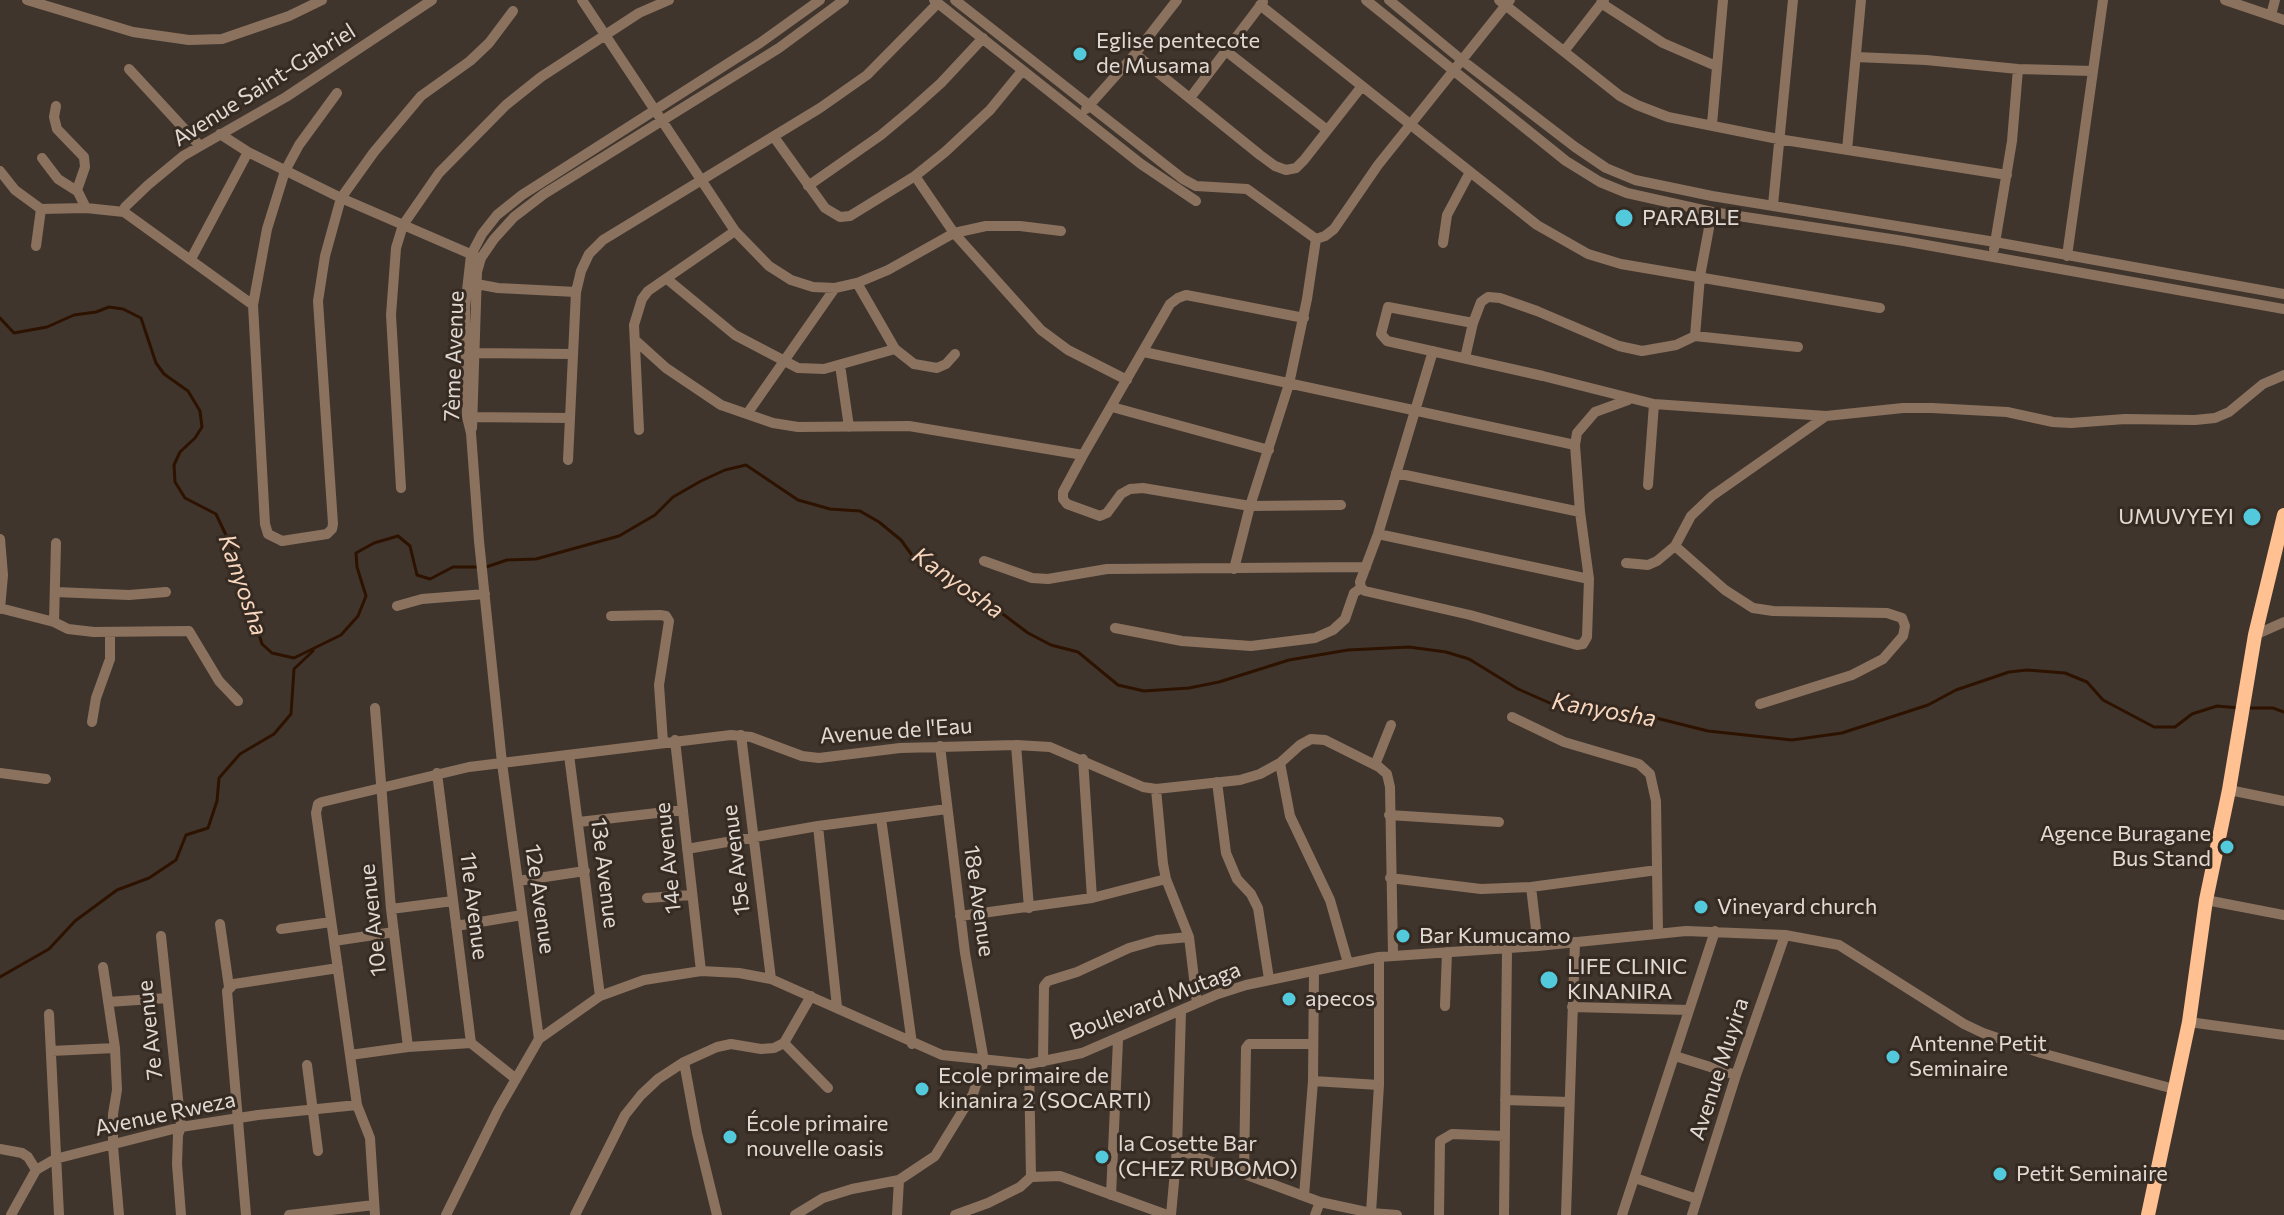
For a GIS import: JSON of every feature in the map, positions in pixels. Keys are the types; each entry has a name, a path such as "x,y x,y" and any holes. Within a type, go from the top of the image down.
{"highway":[{"path":"2148,1215 2189,1022 2206,900 2229,790 2255,635 2284,515"}],"street":[{"path":"27,0 133,32 189,40 222,39 289,16 322,0"},
{"name":"Avenue Saint-Gabriel","path":"124,212 125,207 148,185 200,146 286,97 432,0"},
{"path":"582,0 735,231 769,266 791,280 813,287 835,288 857,283 888,270 954,233 994,226 1061,231"},
{"path":"401,488 391,315 394,263 403,225 439,173 506,105 639,13 669,0"},
{"name":"7ème Avenue","path":"485,593 471,433 471,282 482,234 497,215 522,195 760,43 820,0"},
{"name":"7ème Avenue","path":"476,256 514,217 544,194 779,48 844,0"},
{"path":"955,0 1183,179 1196,186 1247,189 1316,239"},
{"path":"1080,115 1135,54 1177,0"},
{"path":"1366,0 1566,161 1600,182 1627,193 1712,212 1993,257 2284,309"},
{"path":"1389,0 1463,61 1606,168 1635,180 2284,294"},
{"path":"1773,205 1793,0"},
{"path":"1847,150 1861,0"},
{"path":"2067,256 2103,0"},
{"path":"2225,0 2284,20"},
{"path":"2271,15 2275,0"},
{"path":"568,460 576,292 589,254 603,240 774,137 867,75 936,1 1141,164 1196,201"},
{"path":"1565,50 1602,1 1663,43 1716,66"},
{"path":"1712,124 1722,1"},
{"path":"1190,98 1262,2 1537,225 1588,254 1621,264 1880,308"},
{"path":"1316,239 1334,229 1378,165 1463,61 1505,2 1600,80 1637,105 1668,117 1778,139 2007,175"},
{"path":"337,93 299,145 285,171 267,229 253,305 265,524 268,534 282,541 327,534 333,524 318,301 325,256 341,198 421,96 470,61 489,43 513,11"},
{"path":"808,186 881,135 912,109 983,38"},
{"path":"1226,51 1327,130"},
{"path":"1135,54 1260,155 1286,170 1296,168 1304,160 1362,86"},
{"path":"1856,57 2018,69 2093,71"},
{"path":"129,69 200,146"},
{"path":"1993,257 2007,175 2018,69"},
{"path":"774,137 808,186 833,214 850,216 915,176 990,110 1022,71"},
{"path":"56,106 54,117 57,129 86,162 77,191"},
{"path":"220,134 248,152 341,198 476,256"},
{"path":"191,259 248,152"},
{"path":"42,158 58,179 77,191 86,208"},
{"path":"0,171 15,190 41,209 86,208 124,212 253,305"},
{"path":"1443,243 1447,215 1470,172"},
{"path":"915,176 954,233 1041,330 1068,350 1127,380"},
{"path":"36,246 41,209"},
{"path":"1695,336 1700,276 1712,212"},
{"path":"639,430 635,340 636,313 642,299 648,291 735,231"},
{"path":"1234,569 1250,506 1289,384 1304,318 1316,239"},
{"path":"667,279 735,335 782,361 809,370 840,365 895,349"},
{"path":"471,282 498,288 576,292"},
{"name":"7ème Avenue","path":"471,282 474,353 471,417"},
{"path":"857,283 895,349 914,364 937,368 955,354"},
{"path":"747,414 835,288"},
{"path":"1304,318 1186,295 1170,304 1083,455 1063,492 1063,499 1067,504 1093,515 1107,513 1121,494 1130,489 1143,488 1250,506 1341,505"},
{"path":"1465,358 1473,323 1481,302 1488,297 1500,298 1619,346 1642,351 1676,345 1695,336 1798,347"},
{"path":"1473,323 1388,307 1381,328 1382,338 1654,404 1826,416 1932,408 2007,412 2062,423 2125,419 2195,420 2215,418 2229,412 2263,384 2284,375"},
{"path":"635,340 666,368 721,405 773,423 798,427 909,426 1083,455"},
{"path":"1433,351 1378,534 1360,582 1361,588 1577,645 1583,644 1587,637 1589,579 1580,512 1575,445 1577,433 1595,412 1630,399"},
{"path":"1144,352 1575,445"},
{"path":"474,353 573,354"},
{"path":"840,365 849,427"},
{"path":"1648,485 1654,404"},
{"path":"1112,407 1269,450"},
{"path":"1626,563 1648,565 1657,561 1675,546 1691,516 1712,496 1826,416"},
{"path":"471,417 570,418"},
{"path":"1396,473 1580,512"},
{"path":"1378,534 1589,579"},
{"path":"0,539 3,575 0,609 54,622 68,629 189,631 219,681 238,701"},
{"path":"54,622 56,543"},
{"path":"1675,546 1725,590 1753,608 1887,613 1902,618 1905,626 1903,636 1883,659 1852,675 1760,704"},
{"path":"984,561 1032,578 1107,569 1366,567"},
{"path":"1115,628 1182,641 1251,646 1315,638 1333,630 1345,619 1354,593 1361,588"},
{"path":"55,592 138,595 166,592"},
{"path":"397,606 422,599 485,593"},
{"name":"12e Avenue","path":"485,593 502,763 539,1039"},
{"name":"14e Avenue","path":"611,616 660,615 666,616 669,621 659,685 683,810 701,971"},
{"path":"2255,635 2284,622"},
{"path":"92,722 96,698 110,659 110,632"},
{"name":"10e Avenue","path":"375,708 391,909 408,1047"},
{"path":"1512,717 1564,742 1639,764 1650,774 1656,801 1658,933"},
{"path":"1391,725 1375,765 1387,774 1390,787 1393,955"},
{"name":"Avenue de l'Eau","path":"374,1210 370,1138 357,1105 316,808 322,802 380,790 437,773 669,741 741,735 802,756 819,758 885,749 940,746 1050,747 1131,782 1156,789 1250,777 1280,763 1311,739 1325,740 1375,765"},
{"name":"15e Avenue","path":"741,735 771,979"},
{"path":"1016,745 1029,908"},
{"name":"18e Avenue","path":"940,746 960,916 984,1061"},
{"name":"13e Avenue","path":"569,755 600,996"},
{"path":"1083,759 1092,898"},
{"path":"1280,763 1290,816 1330,900 1348,963"},
{"path":"0,773 46,779"},
{"name":"11e Avenue","path":"437,773 471,1043"},
{"path":"1217,782 1226,853 1237,879 1251,894 1258,908 1269,979"},
{"path":"1156,789 1166,879 1189,937 1197,1003"},
{"path":"2229,790 2284,801"},
{"path":"687,849 818,826 947,809"},
{"path":"579,822 683,810"},
{"path":"1389,815 1499,822"},
{"path":"881,818 912,1044"},
{"path":"818,826 837,1007"},
{"path":"1390,878 1481,889 1531,887 1657,870"},
{"path":"518,881 585,871"},
{"path":"960,916 1092,898 1166,879"},
{"path":"1531,887 1538,946"},
{"path":"647,898 692,895"},
{"path":"2206,900 2284,915"},
{"path":"391,909 453,901"},
{"path":"456,926 522,915"},
{"path":"281,929 331,922"},
{"path":"220,924 229,987 228,1010 246,1215"},
{"path":"1622,1215 1715,931"},
{"name":"Boulevard Mutaga","path":"446,1215 539,1039 600,996 644,980 701,971 771,979 942,1055 1029,1064 1082,1053 1118,1040 1218,994 1269,979 1379,957 1507,949 1658,933 1715,931 1785,935 1839,945 1983,1033 2041,1053 2174,1089"},
{"path":"334,941 394,932"},
{"name":"Avenue Muyira","path":"1692,1215 1785,935"},
{"name":"7e Avenue","path":"161,936 181,1127 177,1164 181,1215"},
{"path":"1043,1062 1044,986 1048,981 1077,972 1129,948 1157,940 1189,937"},
{"path":"1566,1215 1575,942"},
{"path":"1504,1215 1507,949"},
{"path":"1445,1006 1447,952"},
{"path":"1371,1213 1379,1085 1379,957"},
{"path":"103,967 115,1048 117,1090 113,1146 119,1215"},
{"path":"229,987 338,968"},
{"path":"1304,1196 1313,1081 1314,971"},
{"path":"575,1215 625,1115 658,1079 684,1062 731,1044 761,1049 784,1043 811,996"},
{"path":"108,1002 167,998"},
{"path":"1572,1007 1689,1010"},
{"path":"955,1215 1020,1187 1031,1177 1060,1176 1169,1215 1177,1149 1181,1011"},
{"path":"49,1014 59,1215"},
{"path":"2189,1022 2284,1035"},
{"path":"1111,1195 1118,1040"},
{"path":"350,1055 471,1043 516,1079"},
{"path":"784,1043 828,1088"},
{"path":"1244,1173 1246,1048 1249,1044 1313,1044"},
{"path":"51,1051 115,1048"},
{"path":"1675,1056 1736,1075"},
{"path":"795,1215 823,1198 899,1180 935,1156 973,1094 984,1061"},
{"path":"684,1062 717,1215"},
{"path":"1029,1064 1031,1177"},
{"path":"307,1065 318,1151"},
{"path":"1313,1081 1379,1085"},
{"path":"1505,1100 1569,1102"},
{"name":"Avenue Rweza","path":"36,1170 55,1159 181,1127 357,1105"},
{"path":"1439,1215 1440,1141 1452,1134 1505,1136"},
{"path":"0,1149 22,1153 36,1170 11,1215"},
{"path":"1177,1149 1320,1202 1397,1215"},
{"path":"1635,1178 1697,1199"},
{"path":"897,1215 899,1180"},
{"path":"1315,1215 1320,1202"},
{"path":"289,1215 374,1210"}],"waterway":[{"name":"Kanyosha","path":"0,318 14,333 47,327 74,315 109,307 123,309 141,318 156,363 164,374 188,391 200,411 202,427 180,452 174,465 175,482 185,498 216,514 232,548 262,644 272,653 294,658 341,635 358,616 366,596 356,553 374,543 398,536 410,546 417,575 430,579 453,567 478,567"},
{"name":"Kanyosha","path":"486,567 507,560 536,559 619,536 655,515 673,497 701,481 746,465 798,500 830,509 860,511 901,540 914,558 963,584 1028,633 1051,645 1078,652 1118,685 1144,691 1219,682 1289,660 1348,650 1409,647 1469,659 1518,689 1552,704 1608,714 1656,718 1708,731 1792,740 1842,733 1928,705 1956,690 2009,672 2027,670 2065,673 2087,682 2103,700 2154,727 2175,727 2192,714 2217,706 2239,708"},
{"path":"0,977 49,949 75,921 117,890 149,878 176,860 186,835 208,828 217,801 219,778 240,754 274,734 291,714 294,669 313,651"},
{"name":"Kanyosha","path":"2246,708 2273,708 2284,712"}],"place":[{"name":"Eglise pentecote de Musama","path":"1080,54"},
{"name":"PARABLE","path":"1624,218"},
{"name":"UMUVYEYI","path":"2252,517"},
{"name":"Agence Buragane Bus Stand","path":"2227,847"},
{"name":"Vineyard church","path":"1701,907"},
{"name":"Bar Kumucamo","path":"1403,936"},
{"name":"LIFE CLINIC KINANIRA","path":"1549,980"},
{"name":"apecos","path":"1289,999"},
{"name":"Antenne Petit Seminaire","path":"1893,1057"},
{"name":"Ecole primaire de kinanira 2 (SOCARTI)","path":"922,1089"},
{"name":"École primaire nouvelle oasis","path":"730,1137"},
{"name":"la Cosette Bar (CHEZ RUBOMO)","path":"1102,1157"},
{"name":"Petit Seminaire","path":"2000,1174"}]}
